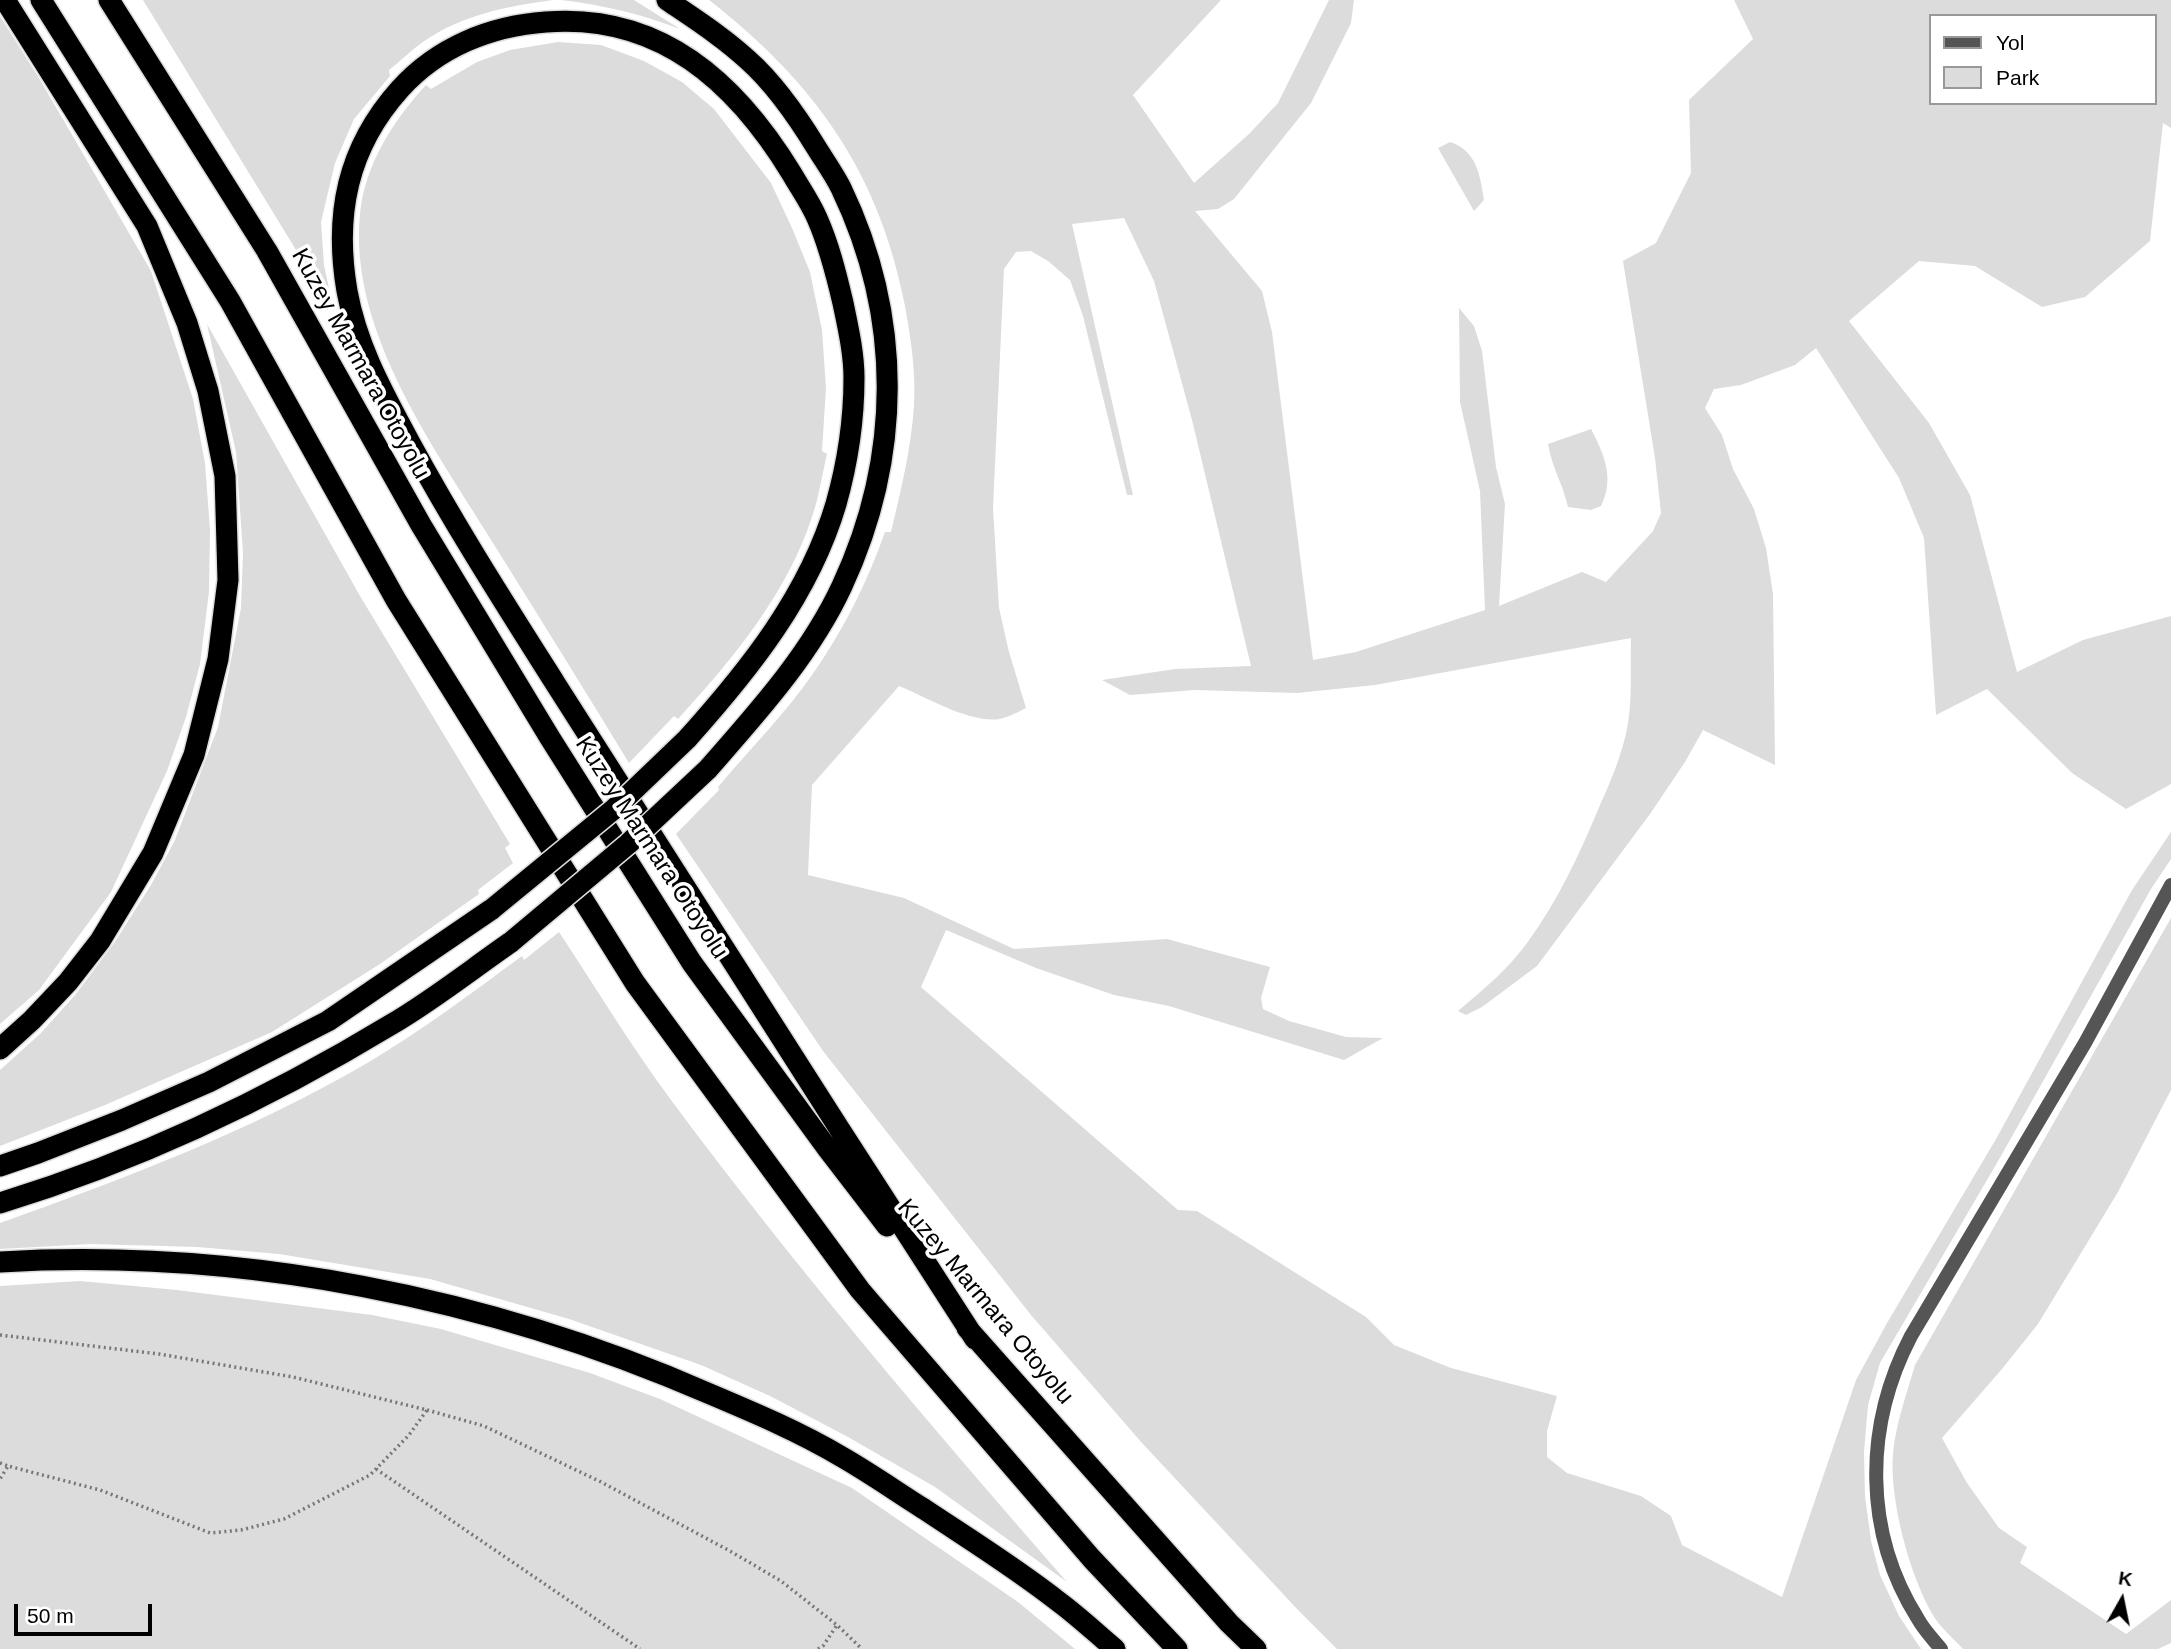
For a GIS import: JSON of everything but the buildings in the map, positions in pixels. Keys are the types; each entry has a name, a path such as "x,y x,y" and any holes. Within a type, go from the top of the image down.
{"highway":[{"path":"0,1049 59,992 100,941 153,853 194,755 218,659 228,580 225,476 208,391 187,323 147,226 5,0"},
{"path":"41,0 230,301 396,600 635,983 860,1290 1092,1559 1177,1649"},
{"name":"Kuzey Marmara Otoyolu","path":"109,0 267,251 421,525 550,738 692,963 827,1148 975,1339 1229,1623 1256,1649"},
{"path":"0,1203 93,1171 233,1110 394,1023 511,942 628,844 708,769 788,673 841,588 869,521 885,442 888,383 883,330 874,281 860,232 840,185 781,97 749,61 667,0"},
{"path":"0,1166 122,1120 209,1082 328,1021 492,909 614,809 687,740 726,695 783,618 808,573 836,503 849,434 854,375 848,327 834,263 815,212 774,145 739,100 705,69 667,45 625,28 573,20 523,23 481,34 450,48 413,74 386,104 366,137 351,171 342,215 347,290 362,347 371,370 450,517 721,946 975,1339"},
{"path":"0,1262 133,1259 222,1266 304,1277 374,1288 511,1322 586,1345 664,1374 761,1416 841,1456 968,1538 1059,1602 1115,1649"}],"street":[{"path":"1941,1649 1918,1620 1902,1589 1881,1524 1876,1459 1879,1425 1886,1395 1896,1364 1911,1336 2085,1043 2171,885"}],"path":[{"path":"0,1335 159,1354 293,1377 484,1426 601,1482 771,1575 836,1625 862,1649"},
{"path":"0,1462 100,1490 211,1533 241,1530 284,1520 370,1475 408,1435 427,1410"},
{"path":"0,1479 8,1466"},
{"path":"376,1469 640,1649"},
{"path":"818,1649 823,1646 836,1625"}],"green space":[{"path":"143,0 553,0 485,13 438,33 389,70 390,76 354,119 335,163 321,222 324,265 334,312"},
{"path":"561,0 634,0 680,29 622,11"},
{"path":"709,0 1221,0 1133,95 1194,183 1249,134 1278,103 1329,0 1354,0 1351,23 1311,103 1234,199 1218,209 1195,211 1262,291 1272,332 1313,660 1356,652 1485,610 1480,491 1460,402 1459,308 1474,326 1482,351 1496,467 1505,504 1499,606 1582,572 1606,582 1653,531 1661,513 1655,458 1623,261 1656,243 1691,173 1689,100 1753,39 1734,0 2171,0 2171,128 2163,123 2150,241 2085,297 2042,307 1975,266 1919,261 1849,321 1929,423 1970,495 2017,672 2083,640 2171,616 2171,784 2126,809 2072,773 1987,689 1936,715 1924,538 1899,478 1816,348 1795,365 1741,385 1714,389 1705,408 1722,435 1733,469 1754,509 1766,548 1773,594 1775,765 1703,730 1650,814 1537,966 1482,1007 1466,1015 1458,1011 1520,953 1549,910 1576,859 1611,779 1626,734 1630,699 1631,638 1375,685 1297,693 1195,690 1130,695 1102,680 1175,669 1251,666 1192,420 1154,281 1124,218 1072,224 1133,495 1127,495 1083,316 1070,280 1048,261 1031,251 1016,252 1004,269 993,508 999,608 1026,708 1000,719 976,718 899,686 812,785 808,875 904,898 1014,949 1167,939 1270,967 1261,998 1263,1009 1289,1021 1346,1037 1383,1038 1344,1060 1169,1006 1114,995 1036,968 946,930 921,987 1178,1210 1197,1211 1366,1317 1394,1345 1451,1368 1557,1396 1547,1431 1547,1457 1567,1473 1641,1496 1671,1516 1682,1545 1782,1597 1856,1380 1996,1139 2132,890 2171,832 2171,859 2151,889 2001,1156 1880,1363 1868,1405 1864,1452 1865,1496 1871,1541 1880,1575 1899,1616 1921,1649 1337,1649 1142,1443 1031,1315 823,1051 676,834 719,790 718,787 801,690 834,641 870,570 885,532 891,532 911,438 914,369 911,343 893,258 878,213 860,172 837,134 811,98 781,64"},
{"path":"0,16 151,271 193,399 205,463 210,530 209,592 200,664 186,717 167,771 111,892 39,990 0,1024"},
{"path":"558,42 601,45 644,61 682,82 714,109 771,183 810,272 822,330 826,388 822,451 827,454 814,509 801,545 773,599 738,649 678,719 674,716 629,763 450,474 402,391 368,304 360,259 360,214 374,161 402,113 426,85 431,89 477,62 510,50"},
{"path":"1450,142 1466,151 1479,173 1484,200 1474,211 1438,148"},
{"path":"207,324 360,596 510,844 505,848 513,863 478,890 479,894 380,964 272,1032 105,1105 0,1146 0,1070 40,1034 75,995 114,943 151,885 175,840 218,727 241,608 243,553 236,452"},
{"path":"1591,429 1606,466 1605,496 1601,506 1591,510 1568,507 1548,444"},
{"path":"2171,918 2171,1090 2118,1192 2038,1324 1942,1438 1967,1483 1999,1528 2027,1547 2020,1563 2126,1634 2171,1600 2171,1643 2158,1649 1963,1649 1934,1617 1917,1581 1903,1538 1894,1493 1893,1472 1894,1442 1902,1408 1915,1365"},
{"path":"559,932 656,1080 766,1224 914,1405 1067,1582 935,1487 848,1437 770,1396 701,1365 569,1319 430,1279 279,1254 197,1247 91,1244 0,1249 0,1223 188,1151 325,1087 408,1037 522,956 524,960"},
{"path":"80,1281 177,1290 372,1315 441,1329 590,1373 660,1399 852,1488 1018,1602 1075,1649 0,1649 0,1286"}]}
